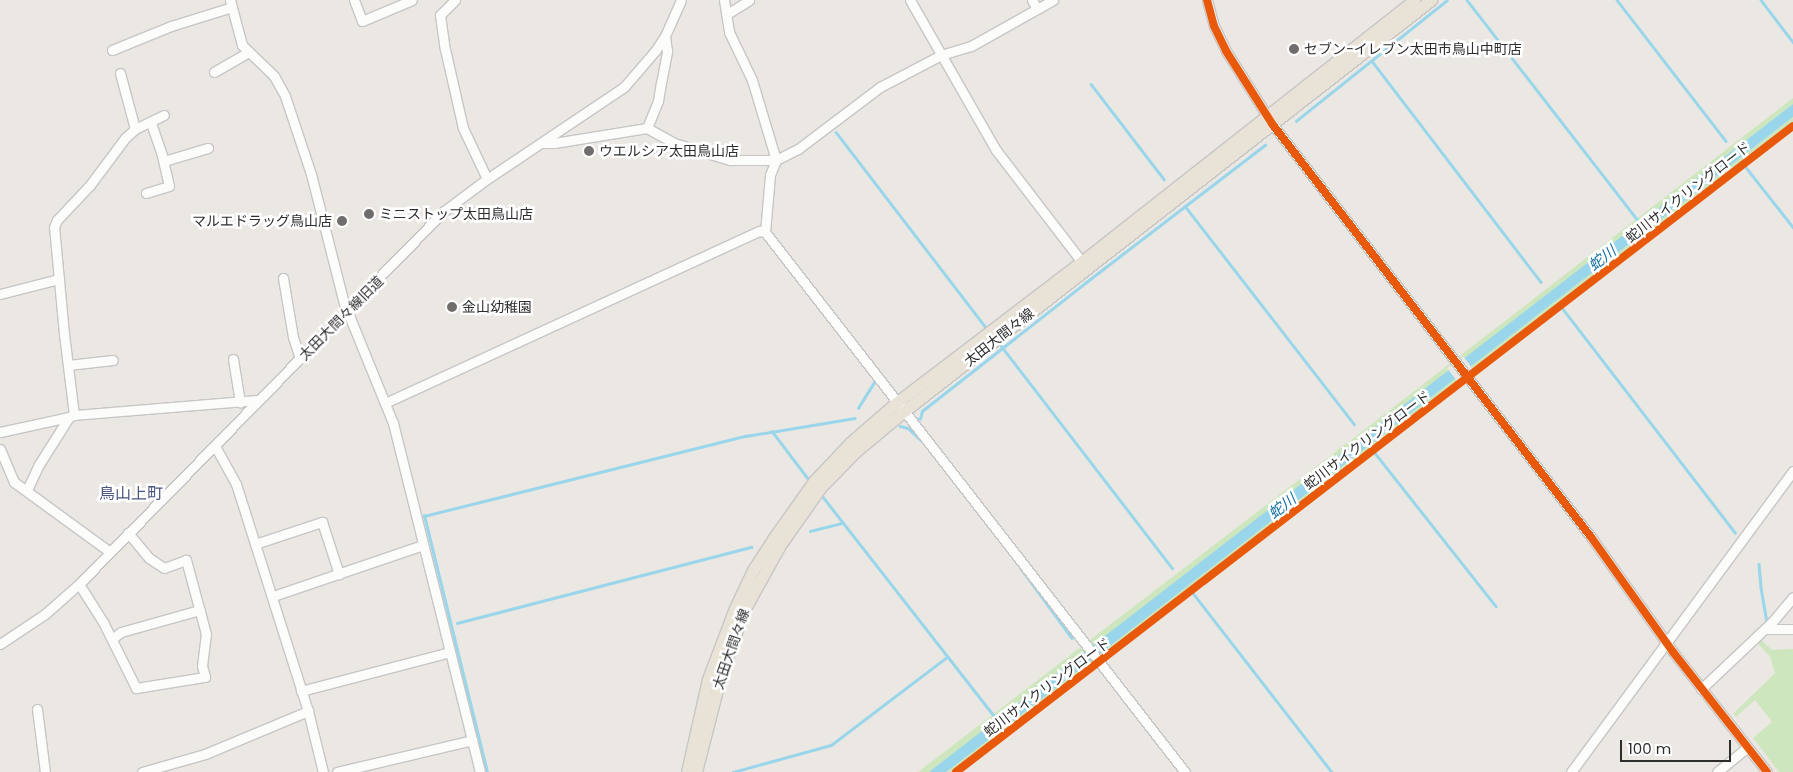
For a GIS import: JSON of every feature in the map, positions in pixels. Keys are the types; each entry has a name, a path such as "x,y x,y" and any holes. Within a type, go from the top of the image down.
{"main road":[{"name":"太田大間々線","path":"687,772 708,679 735,608 753,570 791,511 815,480 850,443 1273,125 1431,0"},
{"name":"太田大間々線","path":"696,772 731,642 744,610 762,575 798,518 820,488 900,407 1409,1"}],"street":[{"path":"354,0 362,21 412,0"},
{"path":"455,0 440,15 445,49 463,128 487,179"},
{"name":"太田大間々線旧道","path":"0,644 45,614 79,584 444,211 487,179 624,87 648,62 665,36 681,0"},
{"path":"724,0 729,32 752,80 776,160 770,174 765,232 1185,772"},
{"path":"727,14 749,0"},
{"path":"910,0 996,150 1082,262"},
{"path":"1032,0 1037,9"},
{"path":"543,143 554,143 647,128 674,143 730,160 776,160 798,149 880,88 942,55 971,46 1053,0"},
{"path":"1208,0 1214,26 1226,51 1273,125 1591,537 1666,643 1767,772"},
{"path":"112,50 231,4 240,40 248,52 274,76 285,96 311,174 347,311 393,423 480,772"},
{"path":"647,128 658,101 667,51 665,36"},
{"path":"214,72 248,52"},
{"path":"120,73 135,129"},
{"path":"27,490 38,466 72,416 54,227 57,220 90,185 115,150 135,129 151,123 164,115"},
{"path":"146,192 169,186 164,161 151,123"},
{"path":"164,161 208,148"},
{"path":"386,403 759,231 765,232"},
{"path":"283,278 294,337 300,358"},
{"path":"0,294 59,279"},
{"path":"233,359 240,402"},
{"path":"68,366 113,360"},
{"path":"0,432 72,416 258,400"},
{"path":"215,446 236,484 256,544 308,711 323,772"},
{"path":"0,449 14,482 110,552"},
{"path":"1571,772 1793,471"},
{"path":"256,544 322,522 338,574"},
{"path":"79,584 112,639 136,688 205,677 202,666 206,634 186,560 164,568 149,558 128,533"},
{"path":"273,596 423,545"},
{"path":"1701,689 1765,629 1793,597"},
{"path":"112,639 121,632 200,610"},
{"path":"1765,629 1793,629"},
{"path":"301,691 450,652"},
{"path":"37,709 45,772"},
{"path":"142,772 205,754 308,711"},
{"path":"337,772 472,740"},
{"path":"1721,771 1747,748"}],"green space":[{"path":"1793,98 1793,104 1070,665 929,772 918,772 1364,430"},
{"path":"1793,117 1793,123 1498,352 1187,592 1099,656 1093,661 1094,663 951,772 946,772"},
{"path":"1760,639 1772,650 1793,649 1793,772 1779,772 1753,738 1772,722 1755,700 1736,717 1733,714 1775,673 1770,656 1756,642"}],"water":[{"name":"蛇川","path":"1793,104 1793,117 1009,724 946,772 929,772"}],"pier":[{"path":"1463,356 1473,369 1457,381 1447,368"}],"waterway":[{"path":"1296,121 1447,0"},
{"path":"1467,0 1641,224"},
{"path":"1617,0 1726,141"},
{"path":"1761,0 1793,42"},
{"path":"1372,61 1541,282"},
{"path":"1091,84 1164,179"},
{"path":"836,132 987,329"},
{"path":"917,419 920,419 922,411 1265,145"},
{"path":"1745,166 1793,227"},
{"path":"1185,206 1354,424"},
{"path":"1563,309 1735,532"},
{"path":"999,343 1172,568"},
{"path":"858,408 874,382"},
{"path":"487,772 424,516 746,436 855,418"},
{"path":"900,426 908,428 927,446"},
{"path":"772,431 810,481"},
{"path":"1375,453 1496,606"},
{"path":"820,493 998,721"},
{"path":"810,531 843,523"},
{"path":"457,623 751,547"},
{"path":"1759,564 1767,621"},
{"path":"1020,567 1072,638"},
{"path":"1193,593 1332,772"},
{"path":"733,772 831,745 947,657"}],"cycle path":[{"path":"1207,0 1214,26 1226,51 1273,125 1591,537 1673,652 1767,772"},
{"name":"蛇川サイクリングロード","path":"956,772 1793,126"}],"place":[{"name":"セブン−イレブン太田市鳥山中町店","path":"1294,49"},
{"name":"ウエルシア太田鳥山店","path":"589,151"},
{"name":"ミニストップ太田鳥山店","path":"369,214"},
{"name":"マルエドラッグ鳥山店","path":"342,221"},
{"name":"金山幼稚園","path":"452,307"}],"district":[{"name":"鳥山上町","path":"131,494"}]}
